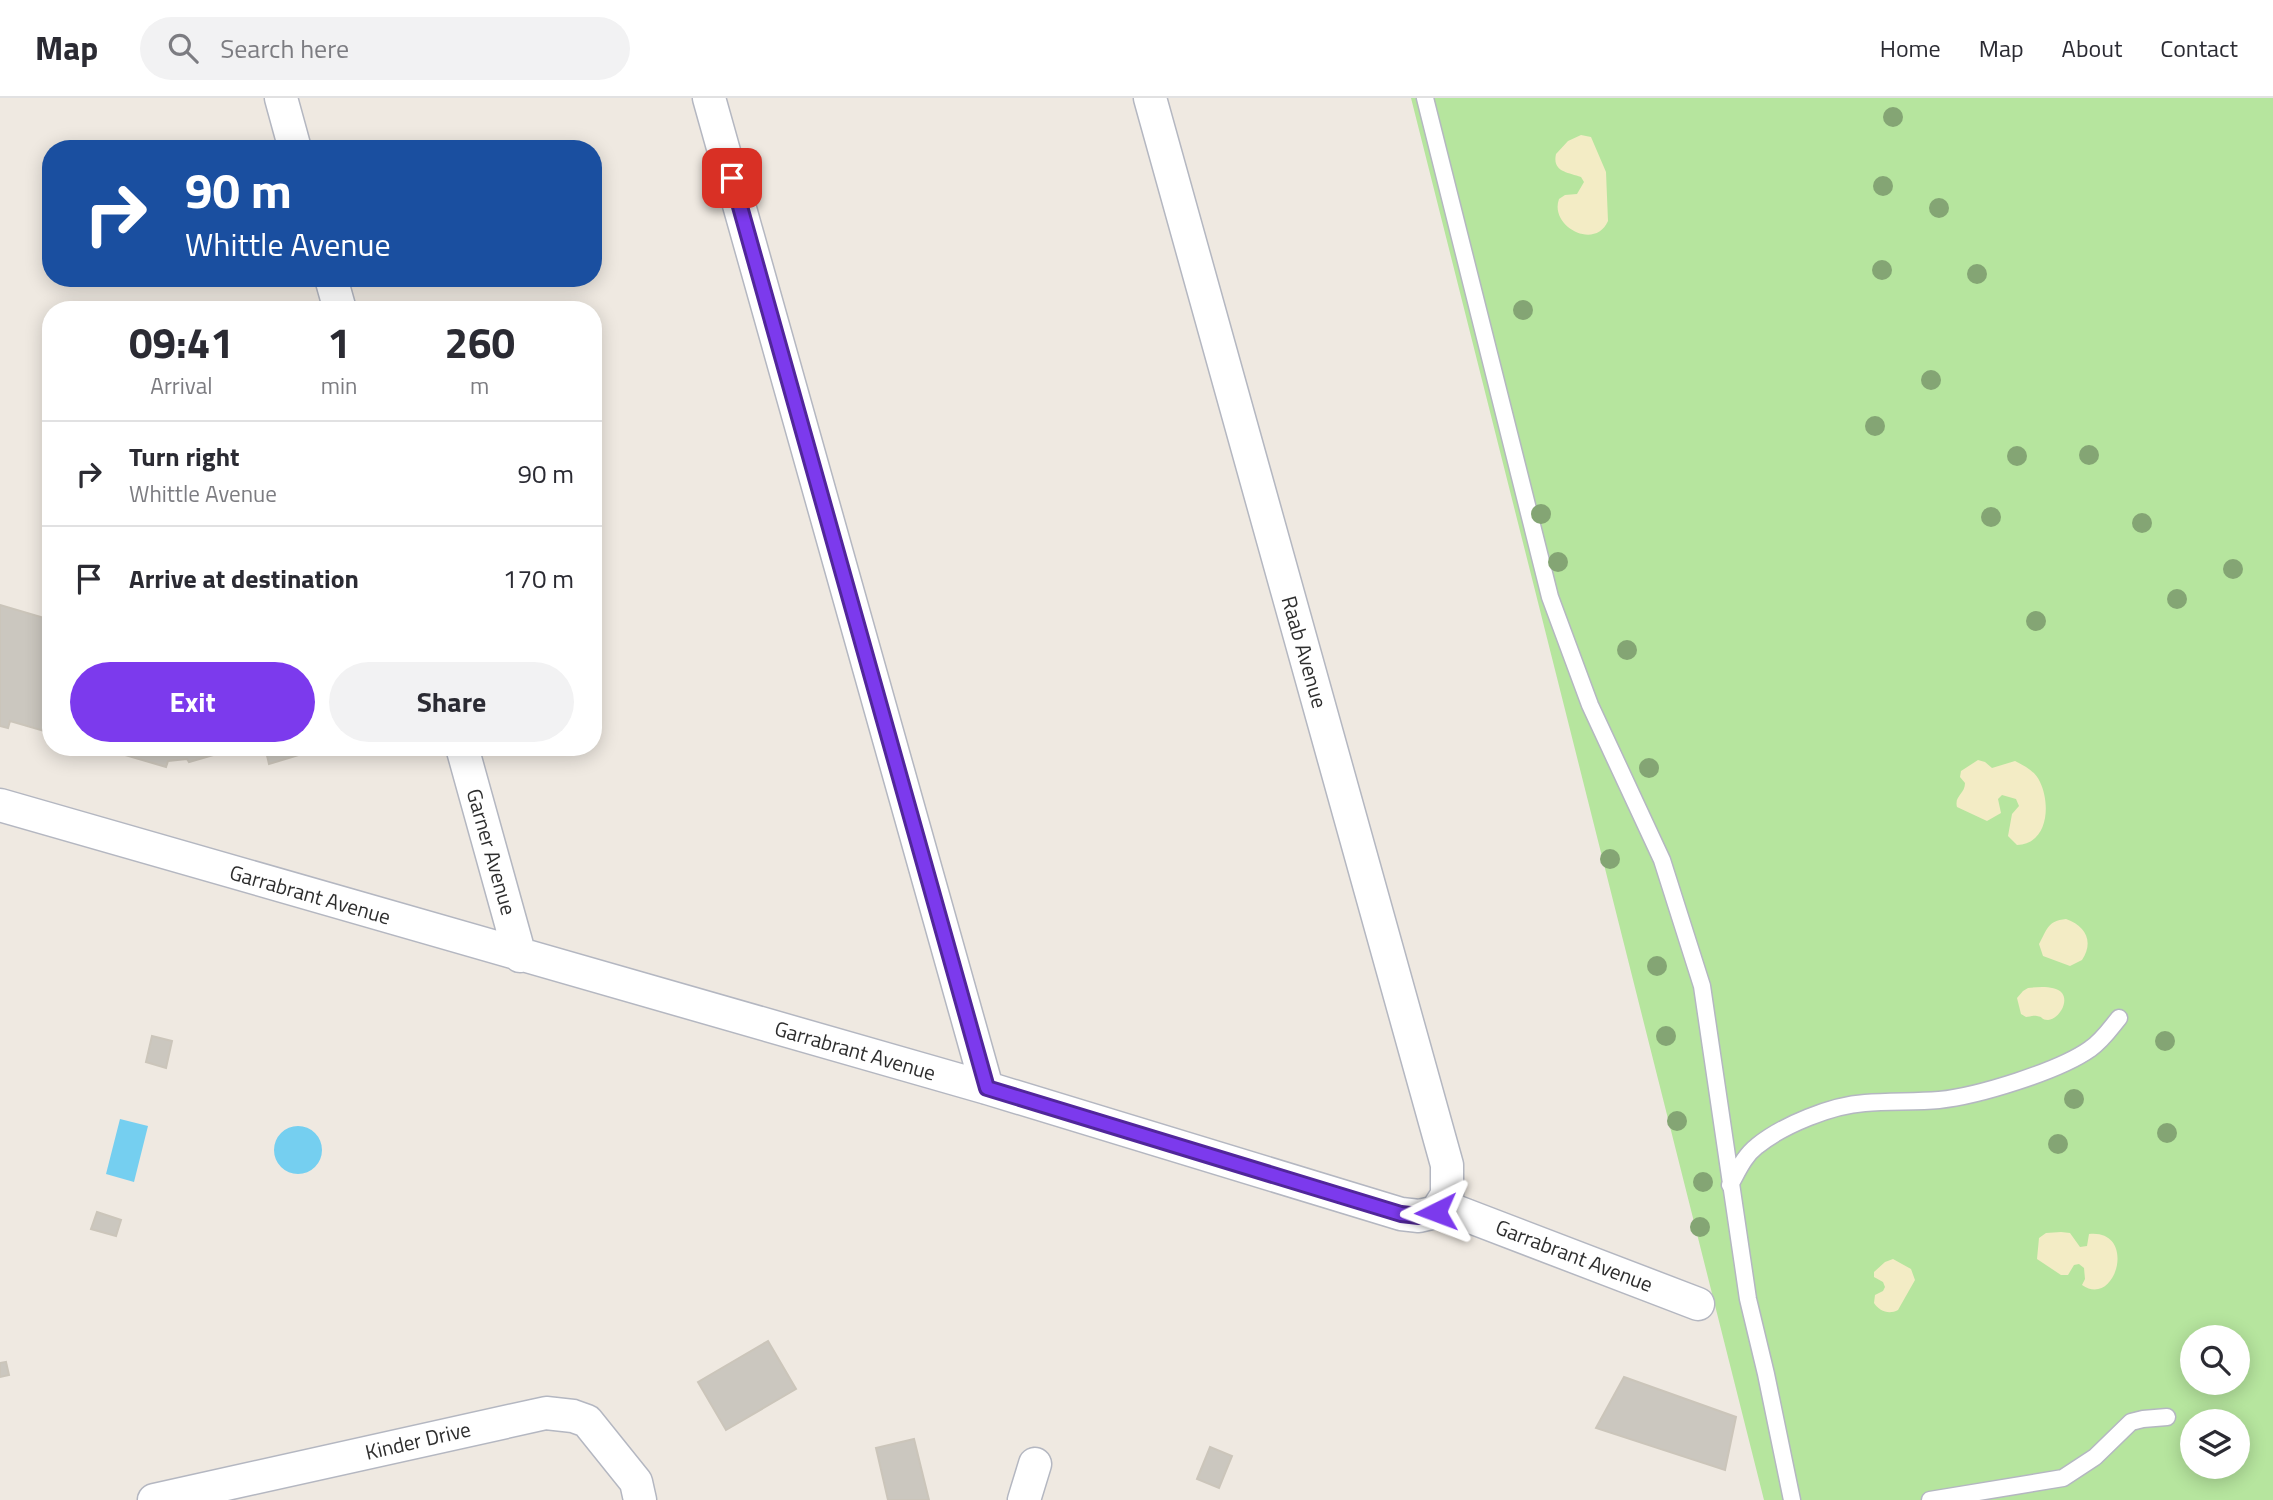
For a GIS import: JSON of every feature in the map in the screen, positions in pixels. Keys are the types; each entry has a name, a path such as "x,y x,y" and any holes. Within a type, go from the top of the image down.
{"street":[{"path":"281,98 293,140"},
{"path":"709,98 987,1088"},
{"name":"Raab Avenue","path":"1150,98 1447,1165 1448,1183 1442,1206"},
{"name":"Garner Avenue","path":"464,756 520,956"},
{"name":"Garrabrant Avenue","path":"0,805 987,1088 1401,1214 1428,1215 1442,1206 1699,1304"},
{"name":"Kinder Drive","path":"154,1500 546,1413 573,1416 587,1421 636,1482 640,1500"},
{"path":"1024,1500 1035,1464"}],"lane":[{"path":"1425,98 1550,597 1590,705 1662,860 1702,986 1748,1299 1792,1500"},
{"path":"1730,1185 1745,1159 1757,1146 1816,1115 1842,1106 1862,1103 1937,1100 1966,1097 1985,1091 2069,1061 2090,1049 2119,1018"},
{"path":"1930,1500 2063,1478 2095,1457 2131,1422 2167,1417"}],"green space":[{"path":"1411,98 2273,98 2273,1500 1764,1500"}],"sand":[{"path":"1581,135 1591,137 1606,172 1608,221 1602,230 1593,234 1584,234 1567,226 1558,209 1559,199 1565,195 1577,194 1584,182 1581,177 1559,168 1555,160 1556,154 1568,141"},
{"path":"1978,760 1992,768 2015,761 2038,778 2046,812 2041,831 2035,838 2017,845 2008,836 2012,814 2019,806 2016,799 2002,795 1998,799 2001,813 1987,821 1957,807 1957,800 1965,783 1960,777 1961,771"},
{"path":"2066,919 2083,930 2087,941 2082,960 2070,966 2043,956 2039,944 2051,924"},
{"path":"2046,987 2059,990 2064,997 2064,1005 2059,1013 2048,1020 2021,1014 2017,998 2028,988"},
{"path":"2046,1233 2070,1233 2080,1247 2087,1246 2089,1234 2104,1236 2113,1243 2117,1254 2117,1267 2104,1286 2094,1289 2082,1285 2085,1279 2084,1268 2079,1264 2074,1265 2068,1275 2061,1275 2037,1259 2039,1238"},
{"path":"1893,1259 1911,1269 1915,1280 1898,1310 1888,1312 1881,1310 1874,1303 1875,1295 1885,1287 1883,1282 1874,1277 1874,1272"}],"water":[{"path":"120,1119 148,1126 134,1182 106,1174"},
{"path":"298,1126 315,1133 322,1150 315,1167 298,1174 281,1167 274,1150 281,1133"}],"building":[{"path":"0,605 42,617 42,730 10,721 8,728 0,726"},
{"path":"129,756 210,756 189,762 187,759 168,761 166,767"},
{"path":"267,756 295,756 269,764"},
{"path":"152,1036 172,1041 166,1068 146,1062"},
{"path":"97,1212 121,1220 116,1236 91,1229"},
{"path":"768,1341 796,1389 726,1430 698,1382"},
{"path":"6,1362 9,1375 0,1377 0,1363"},
{"path":"1624,1377 1736,1417 1725,1470 1596,1428"},
{"path":"914,1439 929,1500 888,1500 876,1448"},
{"path":"1210,1447 1232,1456 1219,1488 1197,1479"}],"route":[{"path":"732,178 987,1088 1401,1214 1419,1216 1436,1212"}]}
